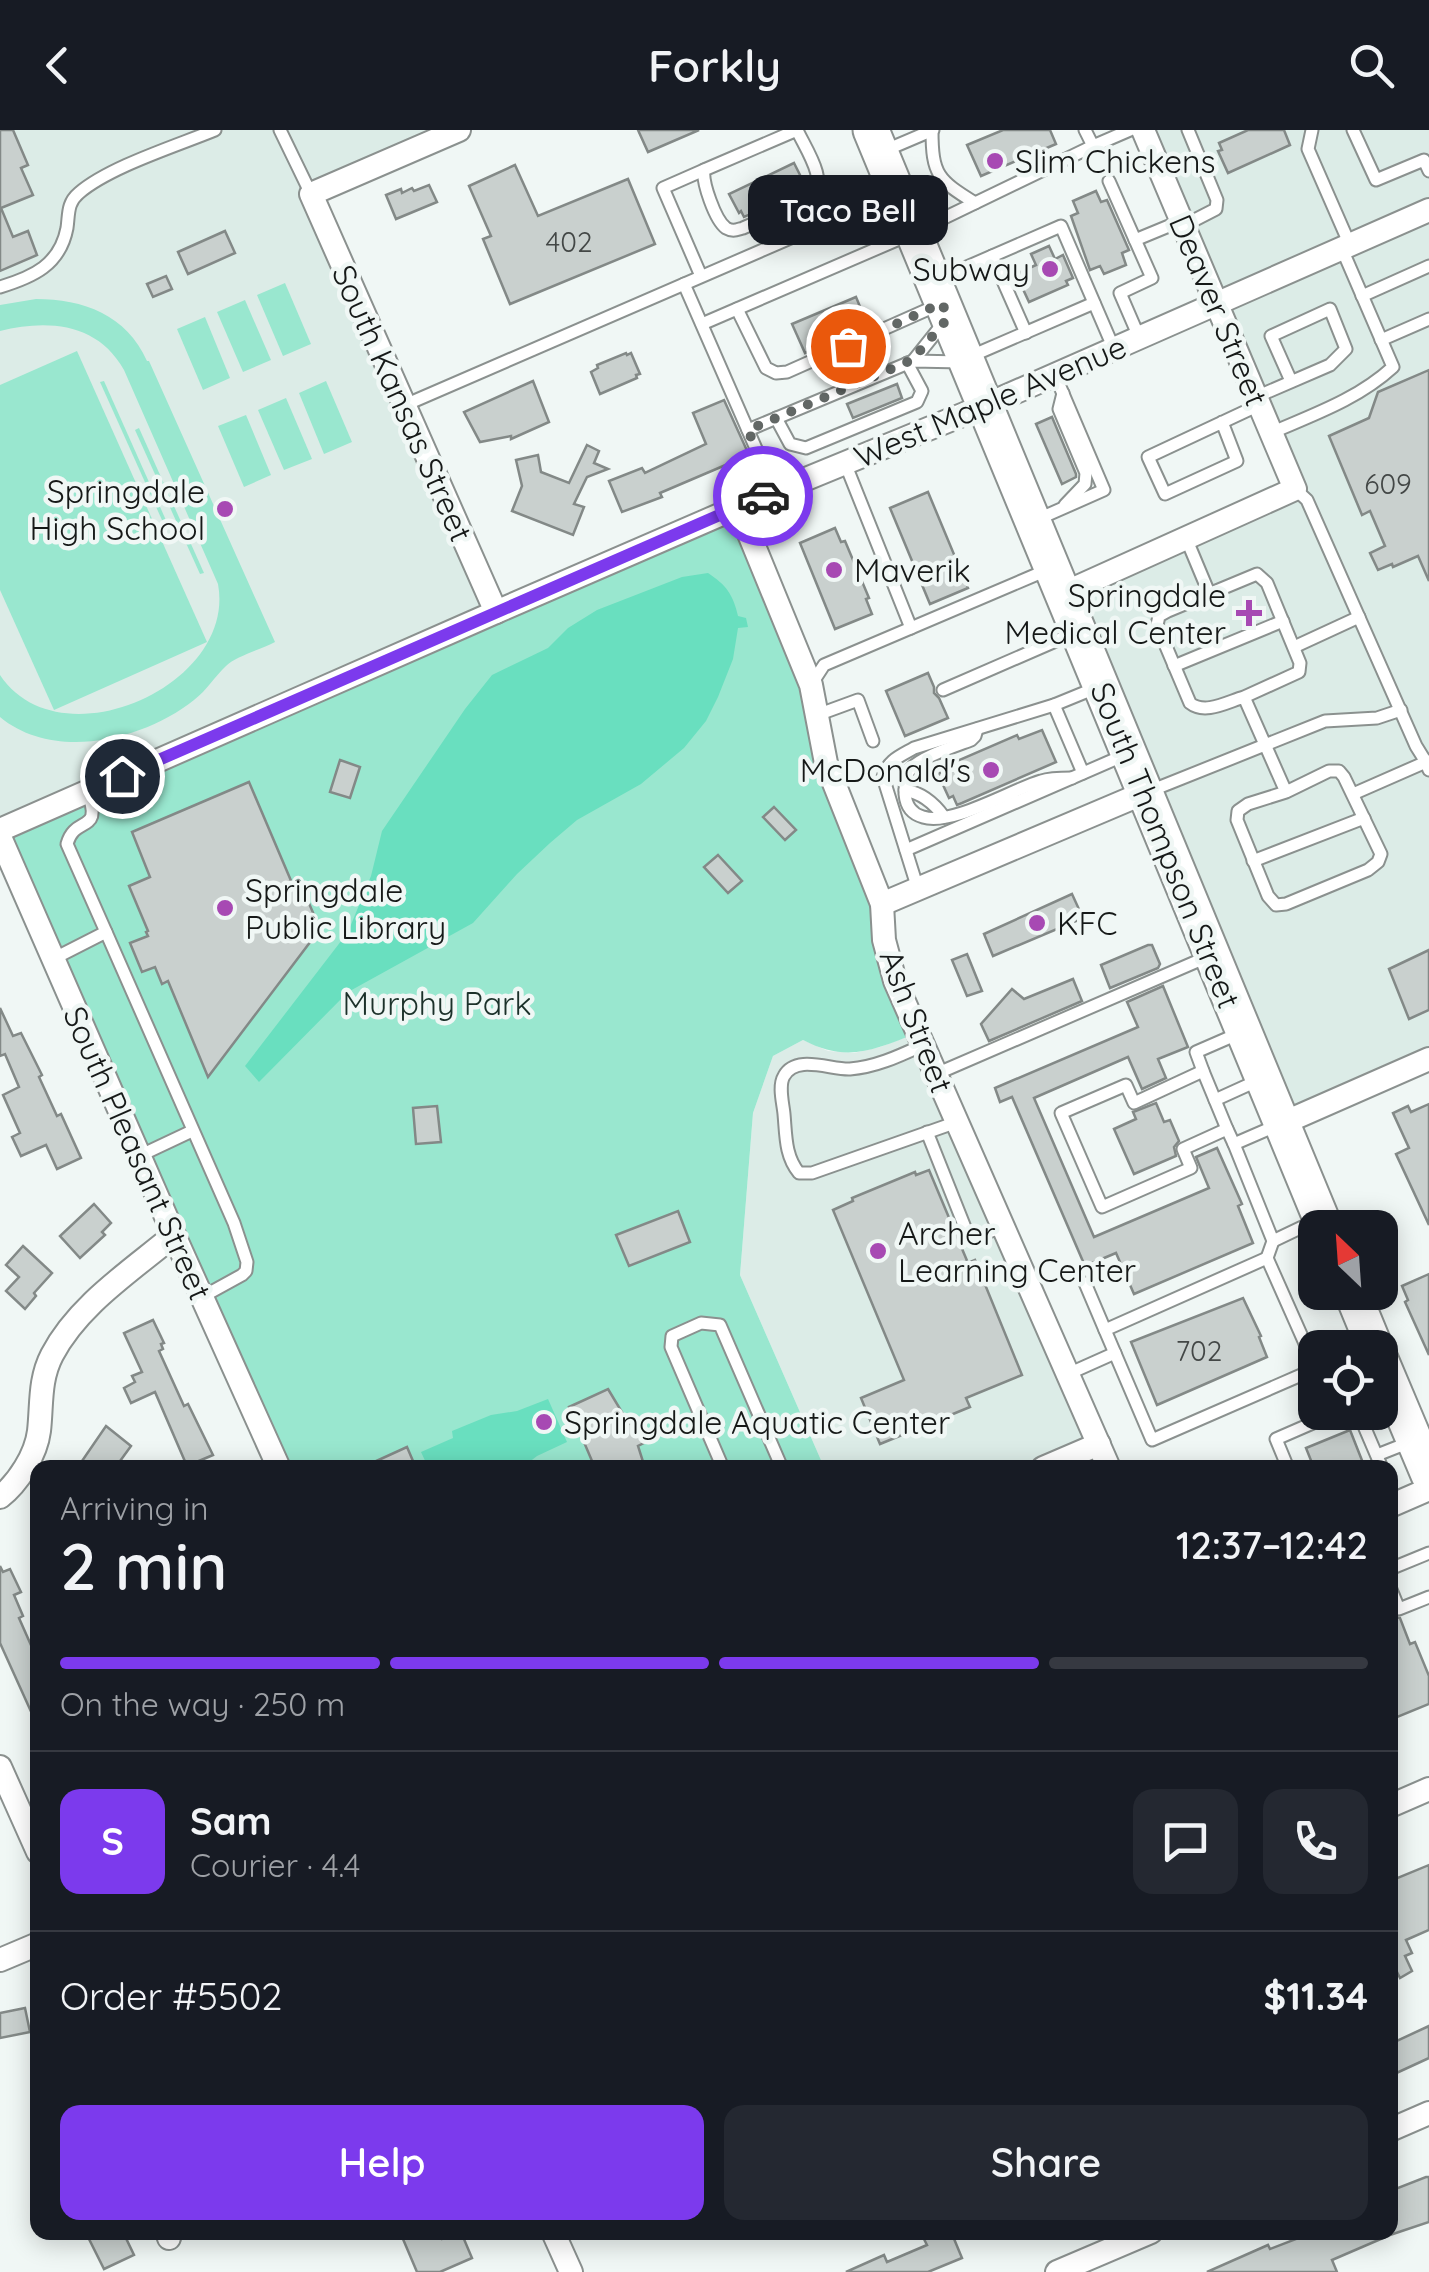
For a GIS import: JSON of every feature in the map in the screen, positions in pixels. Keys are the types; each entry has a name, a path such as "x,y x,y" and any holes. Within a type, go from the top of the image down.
{"main road":[{"name":"South Thompson Street","path":"876,142 984,406 1047,515 1057,581 1317,1210"},
{"path":"1398,1406 1429,1475"}],"street":[{"path":"311,194 459,130"},
{"name":"Deaver Street","path":"1143,130 1295,489"},
{"name":"South Kansas Street","path":"311,194 496,612"},
{"name":"West Maple Avenue","path":"0,834 738,507 984,406 1059,384 1114,349 1429,210"},
{"path":"1057,581 1186,538 1295,489"},
{"name":"Ash Street","path":"738,507 811,685 826,763 882,904 884,940 895,981 1106,1460"},
{"path":"882,904 1144,793"},
{"name":"South Pleasant Street","path":"0,834 275,1460"},
{"path":"1281,1124 1429,1059"},
{"path":"0,1498 26,1465 39,1435 40,1394 51,1356 79,1316 174,1235"},
{"path":"1062,1460 1099,1444"},
{"path":"1398,1503 1429,1489"},
{"path":"0,1767 30,1834"},
{"path":"1398,1803 1429,1789"},
{"path":"0,1960 30,1947"},
{"path":"1398,2127 1429,2113"},
{"path":"557,2240 571,2272"},
{"path":"1057,2272 1125,2240"}],"lane":[{"path":"0,287 30,278 62,247 69,202 79,192 110,173 215,130"},
{"path":"280,130 311,194"},
{"path":"702,276 663,188 704,170 797,130 820,185 812,198 734,231 722,224 704,186 704,170"},
{"path":"876,142 932,130 932,158 946,185 975,204"},
{"path":"1086,130 1093,146"},
{"path":"702,324 913,233 1130,130"},
{"path":"1135,240 1216,209 1217,200 1188,130"},
{"path":"1271,433 1352,398 1393,367 1362,296 1308,149 1312,130"},
{"path":"1354,130 1376,180 1427,163"},
{"path":"1110,180 1152,278 1120,293 1140,338"},
{"path":"404,405 896,192"},
{"path":"737,309 766,368 776,373 788,372 941,301 992,256 1062,226 1114,349"},
{"path":"992,256 1026,333"},
{"path":"1362,296 1429,266"},
{"path":"684,284 774,492"},
{"path":"776,418 790,444 806,448 917,402 922,391 910,362 941,301"},
{"path":"748,430 910,362 965,360 1094,304"},
{"path":"1222,422 1238,461 1165,494 1148,456 1222,422 1290,381 1330,365 1346,349 1330,309 1271,336 1290,381"},
{"path":"1381,340 1429,320"},
{"path":"1047,515 1104,490 1059,384"},
{"path":"1047,515 1085,484 1086,473 1059,409 1059,384"},
{"path":"844,463 911,628"},
{"path":"1295,489 1307,500 1416,746 1428,764 1353,794"},
{"path":"1186,538 1210,594"},
{"path":"1257,574 1267,583 1283,621 1300,663 1299,672 1206,709 1190,703 1157,625 1159,616 1257,574"},
{"path":"811,685 824,665 911,628 1057,581"},
{"path":"1294,647 1359,617"},
{"path":"1174,666 1283,621"},
{"path":"943,690 1078,631"},
{"path":"918,889 883,777 886,767 914,748 1054,705 1100,686"},
{"path":"1244,697 1286,792"},
{"path":"817,715 858,700 873,741"},
{"path":"1054,705 1077,775"},
{"path":"1144,793 1325,721 1377,718 1401,710"},
{"path":"977,729 970,740 916,763 909,770 906,800 919,816 944,817 1044,779 1077,775"},
{"path":"906,850 1128,754"},
{"path":"1328,772 1339,772 1381,854 1378,862 1368,870 1276,905 1268,896 1236,820 1238,811 1248,804 1286,792 1328,772"},
{"path":"905,790 918,792 944,817"},
{"path":"88,792 93,816 72,832 67,844 234,1223 247,1262 242,1276 202,1297"},
{"path":"1253,861 1364,818"},
{"path":"53,959 106,932"},
{"path":"936,1074 1211,956"},
{"path":"1105,1330 1266,1258 1273,1241 1196,1052 1242,1032"},
{"path":"923,1046 887,1062 849,1069 805,1064 784,1074 781,1086 788,1154 800,1173 812,1173 957,1122"},
{"path":"1203,1072 1134,1103 1126,1085 1062,1114 1102,1207 1191,1168 1183,1149 1227,1129"},
{"path":"1215,1100 1262,1079"},
{"path":"1234,1144 1281,1124"},
{"path":"139,1156 192,1130"},
{"path":"927,1132 966,1230 978,1236 1003,1226"},
{"path":"1273,1241 1298,1232"},
{"path":"1266,1258 1298,1330"},
{"path":"1085,1283 1152,1440 1298,1375"},
{"path":"720,1460 671,1347 672,1336 701,1323 720,1325 779,1460"},
{"path":"1068,1374 1115,1353"},
{"path":"1285,1460 1276,1439 1298,1429"},
{"path":"1366,1430 1379,1460"},
{"path":"1383,1460 1414,1440"},
{"path":"1398,1566 1429,1553"},
{"path":"1398,1606 1429,1597"}],"shaded area":[{"name":"Springdale High School","path":"0,130 459,130 311,194 496,612 0,830"},
{"name":"Springdale Medical Center","path":"1143,130 1429,130 1429,1059 1281,1124 1062,594 1295,489"},
{"path":"708,573 728,591 738,616 746,618 748,627 738,628 733,659 718,697 706,721 684,748 641,784 577,820 517,874 473,923 348,992 259,1082 245,1066 348,932 371,876 382,831 492,675 548,648 568,628 597,610 682,577"},
{"name":"Archer Learning Center","path":"917,1033 1099,1444 1060,1460 821,1460 740,1275 753,1113 773,1056 803,1040 828,1051 854,1053"},
{"path":"548,1399 567,1442 532,1460 425,1460 421,1452 453,1438 452,1431 491,1415 517,1411"}],"green space":[{"path":"285,283 311,344 283,356 257,295"},
{"path":"36,299 87,306 115,321 138,345 149,361 275,642 230,662 199,696 174,714 125,735 99,740 46,739 22,731 0,717 0,675 27,701 62,713 100,712 138,701 173,681 200,654 217,621 218,584 124,370 113,354 100,342 70,328 36,325 0,331 0,305"},
{"path":"245,300 271,360 243,372 217,312"},
{"path":"205,317 230,378 203,390 177,329"},
{"path":"77,351 207,642 54,710 0,590 0,385"},
{"path":"104,381 169,527 166,529 100,382"},
{"path":"326,381 352,442 324,454 299,393"},
{"path":"286,398 312,459 284,470 258,410"},
{"path":"246,415 271,475 244,487 218,426"},
{"path":"139,428 204,573 200,574 135,430"},
{"name":"Murphy Park","path":"738,507 802,658 917,1033 860,1052 833,1051 803,1040 773,1056 753,1113 740,1275 821,1460 276,1460 0,837"}],"building":[{"path":"0,130 13,130 28,165 21,168 33,195 1,208 13,237 28,231 37,255 0,271"},
{"path":"638,130 699,130 648,152"},
{"name":"Slim Chickens","path":"1003,130 1050,130 1056,144 981,176 967,145"},
{"path":"1248,130 1284,130 1290,145 1228,173 1218,151 1222,150 1219,143"},
{"path":"794,163 805,191 744,217 739,213 729,194"},
{"path":"515,165 538,216 628,179 655,244 510,304 483,239 491,236 469,186"},
{"path":"429,185 437,202 396,219 386,195"},
{"path":"1096,191 1101,202 1107,200 1129,250 1122,253 1126,265 1104,274 1100,266 1090,270 1071,216 1078,213 1073,201"},
{"path":"225,231 235,253 188,274 178,252"},
{"name":"Subway","path":"1049,246 1055,259 1063,255 1073,278 1066,281 1068,285 1029,302 1016,274 1036,265 1031,254"},
{"path":"166,276 172,289 153,297 147,284"},
{"path":"856,297 868,326 805,353 792,324"},
{"path":"631,353 640,374 600,394 591,372 597,365"},
{"path":"1429,370 1429,581 1418,556 1378,570 1370,553 1385,546 1370,511 1362,515 1329,436 1369,418 1378,392"},
{"path":"533,381 549,422 511,439 480,442 464,412"},
{"path":"897,384 902,398 853,418 847,404"},
{"path":"724,400 749,455 622,512 609,481 642,468 645,473 706,444 693,413"},
{"path":"1052,417 1076,474 1062,484 1036,424"},
{"path":"587,445 599,451 594,463 608,469 587,477 574,504 584,507 573,535 512,511 522,486 516,460 538,455 541,472 569,483"},
{"path":"928,492 968,588 930,604 890,508"},
{"name":"Maverik","path":"835,528 841,542 845,541 872,614 835,629 800,543"},
{"path":"928,673 948,718 905,736 886,691"},
{"name":"McDonald's","path":"1042,730 1056,762 957,805 953,796 949,798 938,774 943,771 941,768 1017,735 1019,739"},
{"path":"340,760 360,767 350,798 330,792"},
{"name":"Springdale Public Library","path":"249,782 292,883 299,880 320,929 208,1077 168,981 162,984 155,967 142,972 130,943 148,936 148,931 129,886 150,877 132,832"},
{"path":"774,807 796,830 785,840 763,817"},
{"path":"718,855 742,881 728,893 704,867"},
{"name":"KFC","path":"1072,894 1083,918 993,956 984,934"},
{"path":"1152,945 1158,968 1110,988 1101,965"},
{"path":"1429,950 1429,1010 1409,1019 1389,969"},
{"path":"967,954 982,991 967,996 952,960"},
{"path":"1073,979 1082,1001 989,1041 981,1024 1012,989 1024,999"},
{"path":"1163,986 1188,1047 1158,1059 1166,1078 1142,1089 1128,1057 1034,1098 1094,1237 1209,1188 1196,1157 1217,1148 1242,1204 1238,1206 1253,1243 1134,1294 1116,1253 1085,1266 1012,1097 1000,1102 995,1088 1138,1027 1127,1002"},
{"path":"0,1008 13,1036 21,1033 57,1116 61,1114 81,1158 57,1169 46,1145 21,1156 12,1137 20,1133 3,1095 19,1087 5,1054 0,1056"},
{"path":"1156,1103 1164,1122 1170,1120 1179,1141 1174,1147 1176,1156 1134,1174 1114,1129 1136,1119 1133,1112"},
{"path":"1429,1104 1429,1225 1396,1154 1409,1148 1393,1113 1408,1106 1411,1112"},
{"path":"437,1106 441,1142 416,1144 413,1108"},
{"path":"929,1170 968,1263 975,1260 1022,1375 966,1398 970,1407 880,1444 861,1398 904,1380 833,1210 853,1201 852,1198"},
{"path":"94,1204 111,1223 102,1232 105,1235 80,1258 60,1236"},
{"path":"678,1211 690,1242 629,1266 616,1235"},
{"path":"23,1246 52,1273 25,1309 6,1291 19,1277 6,1265"},
{"path":"1429,1274 1429,1355 1405,1302 1408,1300 1402,1286"},
{"path":"1243,1298 1267,1357 1157,1405 1131,1342"},
{"path":"153,1320 164,1343 159,1351 184,1406 188,1404 213,1455 184,1460 155,1392 131,1403 124,1388 135,1382 132,1376 142,1372 124,1333"},
{"path":"608,1389 629,1424 637,1421 646,1442 638,1446 642,1460 592,1460 569,1407"},
{"path":"106,1426 131,1446 121,1460 83,1460"},
{"path":"1350,1430 1362,1460 1311,1460 1306,1448"},
{"path":"407,1447 413,1460 379,1460"},
{"path":"0,1566 3,1572 10,1569 21,1592 14,1595 30,1643 30,1709 0,1643"},
{"path":"1398,1618 1410,1644 1415,1642 1429,1676 1429,1704 1398,1717"},
{"path":"1429,1865 1429,1930 1406,1940 1412,1953 1405,1956 1412,1971 1400,1978 1398,1974 1398,1878"},
{"path":"25,2008 30,2032 0,2038 0,2013"},
{"path":"1429,2026 1429,2058 1398,2072 1398,2040"},
{"path":"1429,2177 1429,2222 1398,2232 1398,2188"},
{"path":"90,2240 127,2240 134,2255 104,2269"},
{"path":"403,2240 464,2240 472,2258 440,2272 417,2272"},
{"path":"924,2240 954,2240 962,2258 928,2272 846,2272 884,2255 887,2262 927,2245"},
{"path":"1293,2240 1378,2240 1332,2260 1337,2272 1207,2272 1268,2245 1270,2249"}],"way so far":[{"path":"763,496 774,492 748,430 912,360 948,318 942,303 848,346"}],"place":[{"name":"Slim Chickens","path":"995,161"},
{"name":"Subway","path":"1050,269"},
{"name":"Taco Bell","path":"848,346"},
{"name":"Springdale High School","path":"225,509"},
{"name":"Maverik","path":"834,570"},
{"name":"Springdale Medical Center","path":"1249,613"},
{"name":"McDonald's","path":"991,770"},
{"name":"Springdale Public Library","path":"225,908"},
{"name":"KFC","path":"1037,923"},
{"name":"Archer Learning Center","path":"878,1251"},
{"name":"Springdale Aquatic Center","path":"544,1422"}],"route":[{"path":"122,776 763,496"}]}
